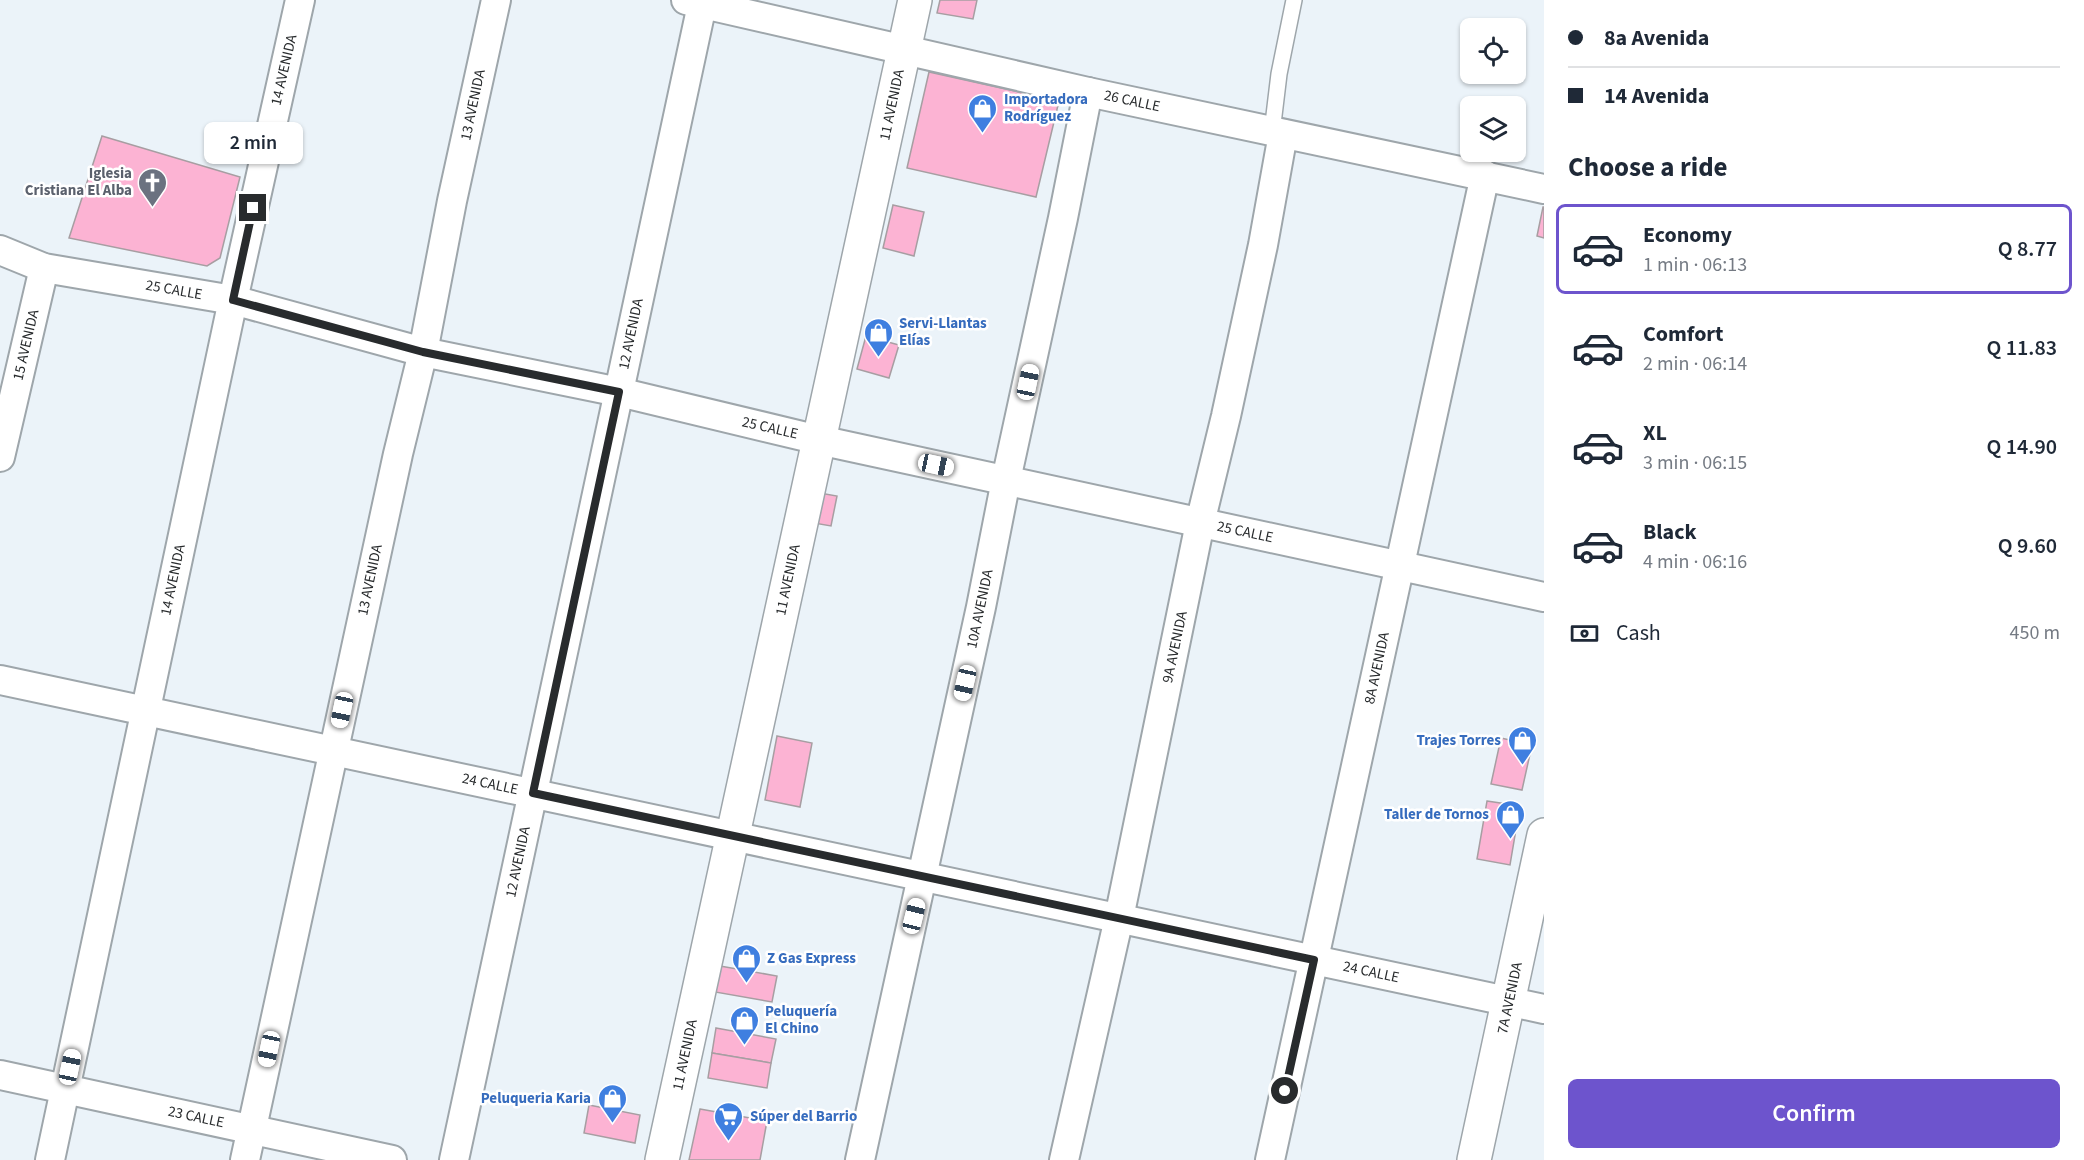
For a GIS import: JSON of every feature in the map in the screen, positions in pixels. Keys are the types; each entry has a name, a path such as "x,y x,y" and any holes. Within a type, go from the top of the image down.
{"main road":[{"name":"11 AVENIDA","path":"662,1160 915,0"},
{"name":"7A AVENIDA","path":"1474,1160 1544,835"}],"street":[{"name":"14 AVENIDA","path":"50,1160 233,300 300,0"},
{"name":"13 AVENIDA","path":"245,1160 398,454 423,352 452,201 496,0"},
{"name":"26 CALLE","path":"697,1 1088,92 1544,189"},
{"name":"12 AVENIDA","path":"454,1160 619,392 697,1"},
{"name":"10A AVENIDA","path":"860,1160 981,607 1088,92"},
{"name":"9A AVENIDA","path":"1064,1160 1119,918 1200,523 1260,256 1277,133"},
{"name":"8A AVENIDA","path":"1270,1160 1485,175"},
{"name":"25 CALLE","path":"0,250 44,267 233,300 423,352 619,392 819,440 1544,597"},
{"name":"15 AVENIDA","path":"0,457 44,267"},
{"name":"24 CALLE","path":"0,680 1544,1009"},
{"name":"23 CALLE","path":"0,1075 392,1160"}],"lane":[{"path":"1277,133 1279,74 1294,0"}],"building":[{"path":"940,0 977,0 973,19 937,13"},
{"name":"Importadora Rodríguez","path":"929,72 1059,101 1036,197 907,168"},
{"path":"102,136 240,177 220,258 207,266 69,238"},
{"path":"893,205 924,212 914,256 883,248"},
{"path":"1544,207 1544,238 1537,236"},
{"name":"Servi-Llantas Elías","path":"866,336 899,345 889,378 857,369"},
{"path":"814,492 837,496 831,526 808,522"},
{"path":"777,736 812,743 800,807 765,800"},
{"path":"1501,738 1532,745 1522,790 1491,784"},
{"path":"1487,801 1520,806 1510,865 1477,859"},
{"name":"Z Gas Express","path":"720,966 777,976 772,1002 715,992"},
{"name":"Peluquería El Chino","path":"716,1028 776,1039 771,1063 712,1053"},
{"path":"712,1053 771,1063 767,1088 708,1078"},
{"name":"Peluqueria Karia","path":"589,1105 640,1115 635,1143 584,1133"},
{"name":"Súper del Barrio","path":"700,1109 767,1121 760,1160 689,1160"}],"place":[{"name":"Importadora Rodríguez","path":"983,134"},
{"name":"Iglesia Cristiana El Alba","path":"153,208"},
{"name":"Servi-Llantas Elías","path":"878,358"},
{"name":"Trajes Torres","path":"1522,766"},
{"name":"Taller de Tornos","path":"1510,840"},
{"name":"Z Gas Express","path":"746,984"},
{"name":"Peluquería El Chino","path":"744,1046"},
{"name":"Peluqueria Karia","path":"612,1124"},
{"name":"Súper del Barrio","path":"729,1142"}],"route":[{"path":"253,208 233,300 423,352 619,392 533,793 1314,960 1285,1091"}]}
